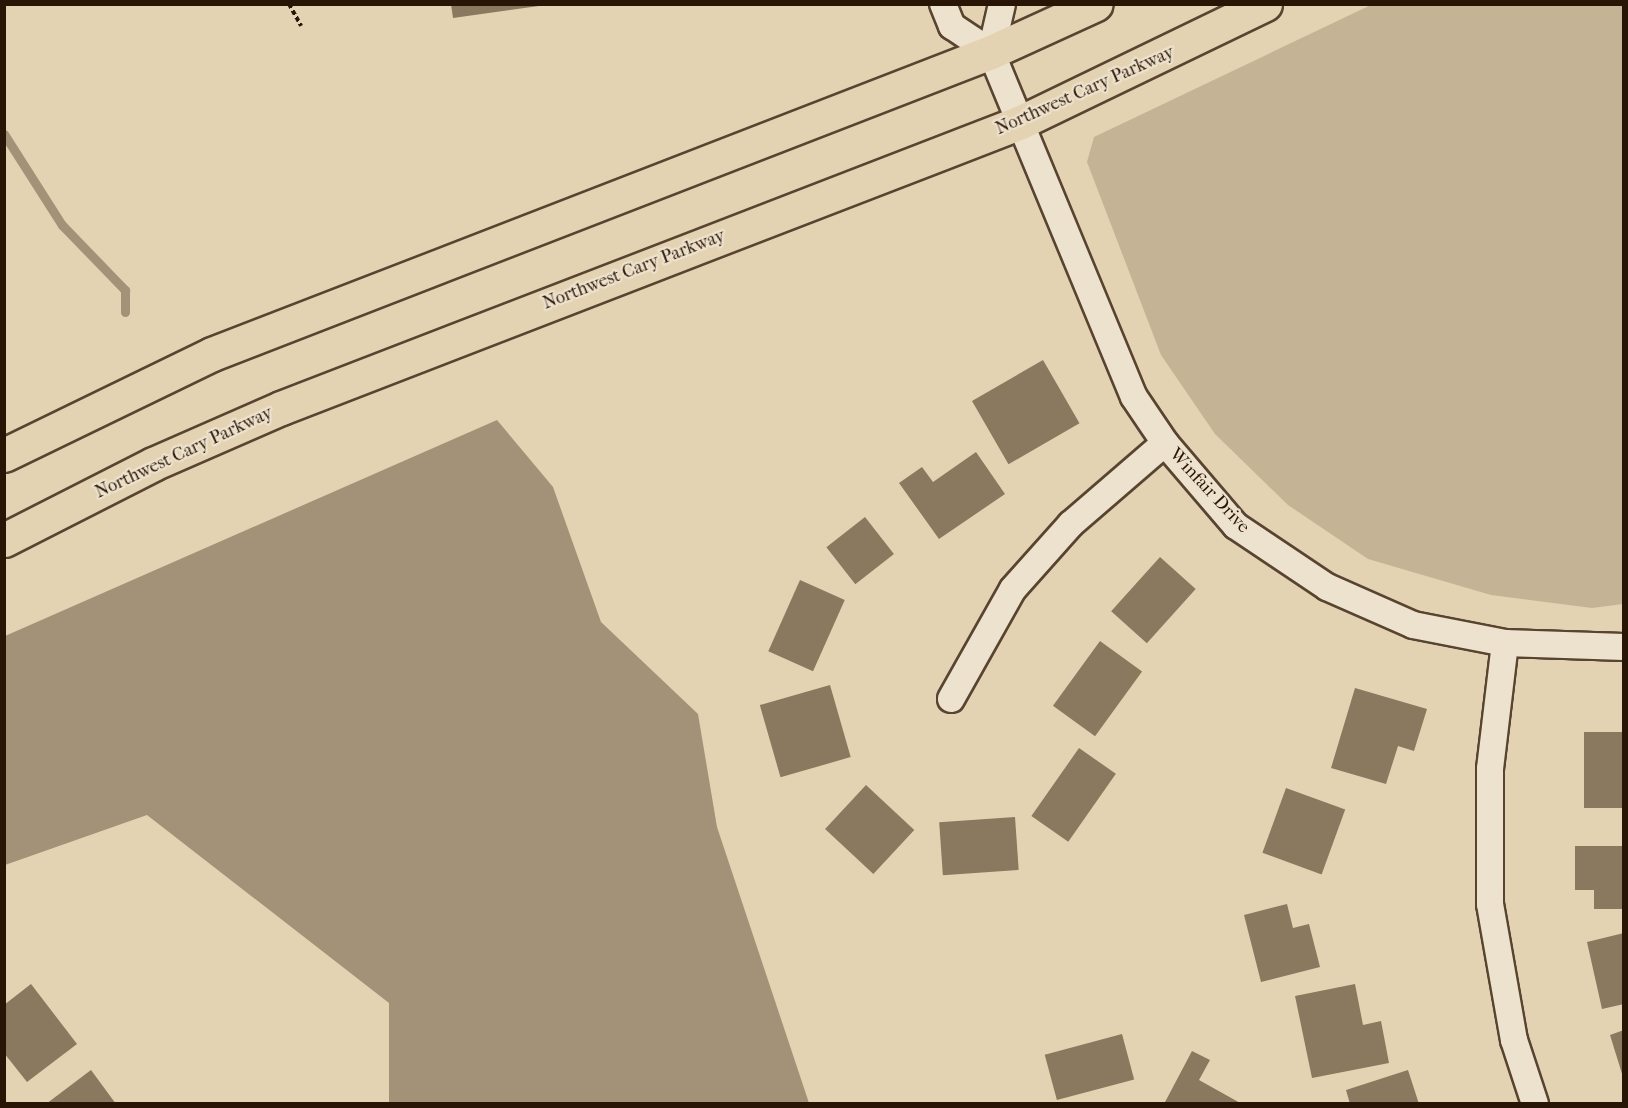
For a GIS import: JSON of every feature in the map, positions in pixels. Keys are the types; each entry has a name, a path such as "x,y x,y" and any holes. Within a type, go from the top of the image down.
{"main road":[{"path":"4,455 212,354 991,52 1096,4"},
{"name":"Northwest Cary Parkway","path":"4,540 153,464 281,408 1020,119 1265,4"}],"street":[{"path":"944,4 952,26 991,52 1002,4"},
{"name":"Northwest Cary Parkway","path":"991,52 1020,119"},
{"name":"Winfair Drive","path":"1020,119 1107,338 1134,397 1165,443 1236,526 1327,587 1413,625 1506,643 1623,647"},
{"path":"951,699 1013,590 1071,524 1165,443"},
{"path":"1506,643 1490,769 1490,904 1497,961 1535,1104"}],"path":[{"path":"289,4 301,26"}],"shaded area":[{"path":"1373,4 1623,5 1623,604 1592,608 1491,595 1368,559 1288,505 1215,434 1161,355 1087,162 1094,137"},
{"path":"497,420 553,487 601,622 698,714 717,827 809,1103 389,1103 389,1003 147,815 5,865 5,636"}],"building":[{"path":"451,4 539,4 539,6 453,18"},
{"path":"1043,360 1080,423 1008,464 972,401"},
{"path":"976,452 1005,494 939,539 899,483 922,467 933,482"},
{"path":"865,517 894,554 855,584 826,547"},
{"path":"1160,557 1196,589 1147,643 1111,611"},
{"path":"800,580 845,600 813,671 768,651"},
{"path":"1100,641 1142,672 1095,736 1053,706"},
{"path":"830,685 851,757 781,777 760,705"},
{"path":"1355,688 1427,709 1414,751 1398,746 1386,784 1331,768"},
{"path":"1584,732 1624,732 1624,808 1584,808"},
{"path":"1079,748 1116,774 1068,842 1031,816"},
{"path":"866,785 914,830 873,874 825,829"},
{"path":"1286,788 1345,810 1322,874 1262,853"},
{"path":"1015,817 1019,870 943,875 939,822"},
{"path":"1575,846 1624,846 1624,909 1594,909 1594,890 1575,890"},
{"path":"1287,904 1293,928 1309,924 1320,967 1261,982 1244,915"},
{"path":"1624,933 1624,1004 1602,1009 1587,942"},
{"path":"31,984 77,1044 27,1082 4,1053 4,1005"},
{"path":"1355,984 1363,1025 1381,1021 1389,1063 1312,1078 1295,996"},
{"path":"1624,1030 1624,1077 1623,1077 1610,1035"},
{"path":"1122,1034 1134,1079 1057,1100 1045,1055"},
{"path":"1192,1051 1210,1060 1199,1080 1242,1104 1164,1104"},
{"path":"91,1070 116,1104 46,1104"},
{"path":"1408,1070 1419,1104 1350,1104 1346,1090"}],"waterway":[{"path":"4,134 62,225 125,290 125,312"}]}
